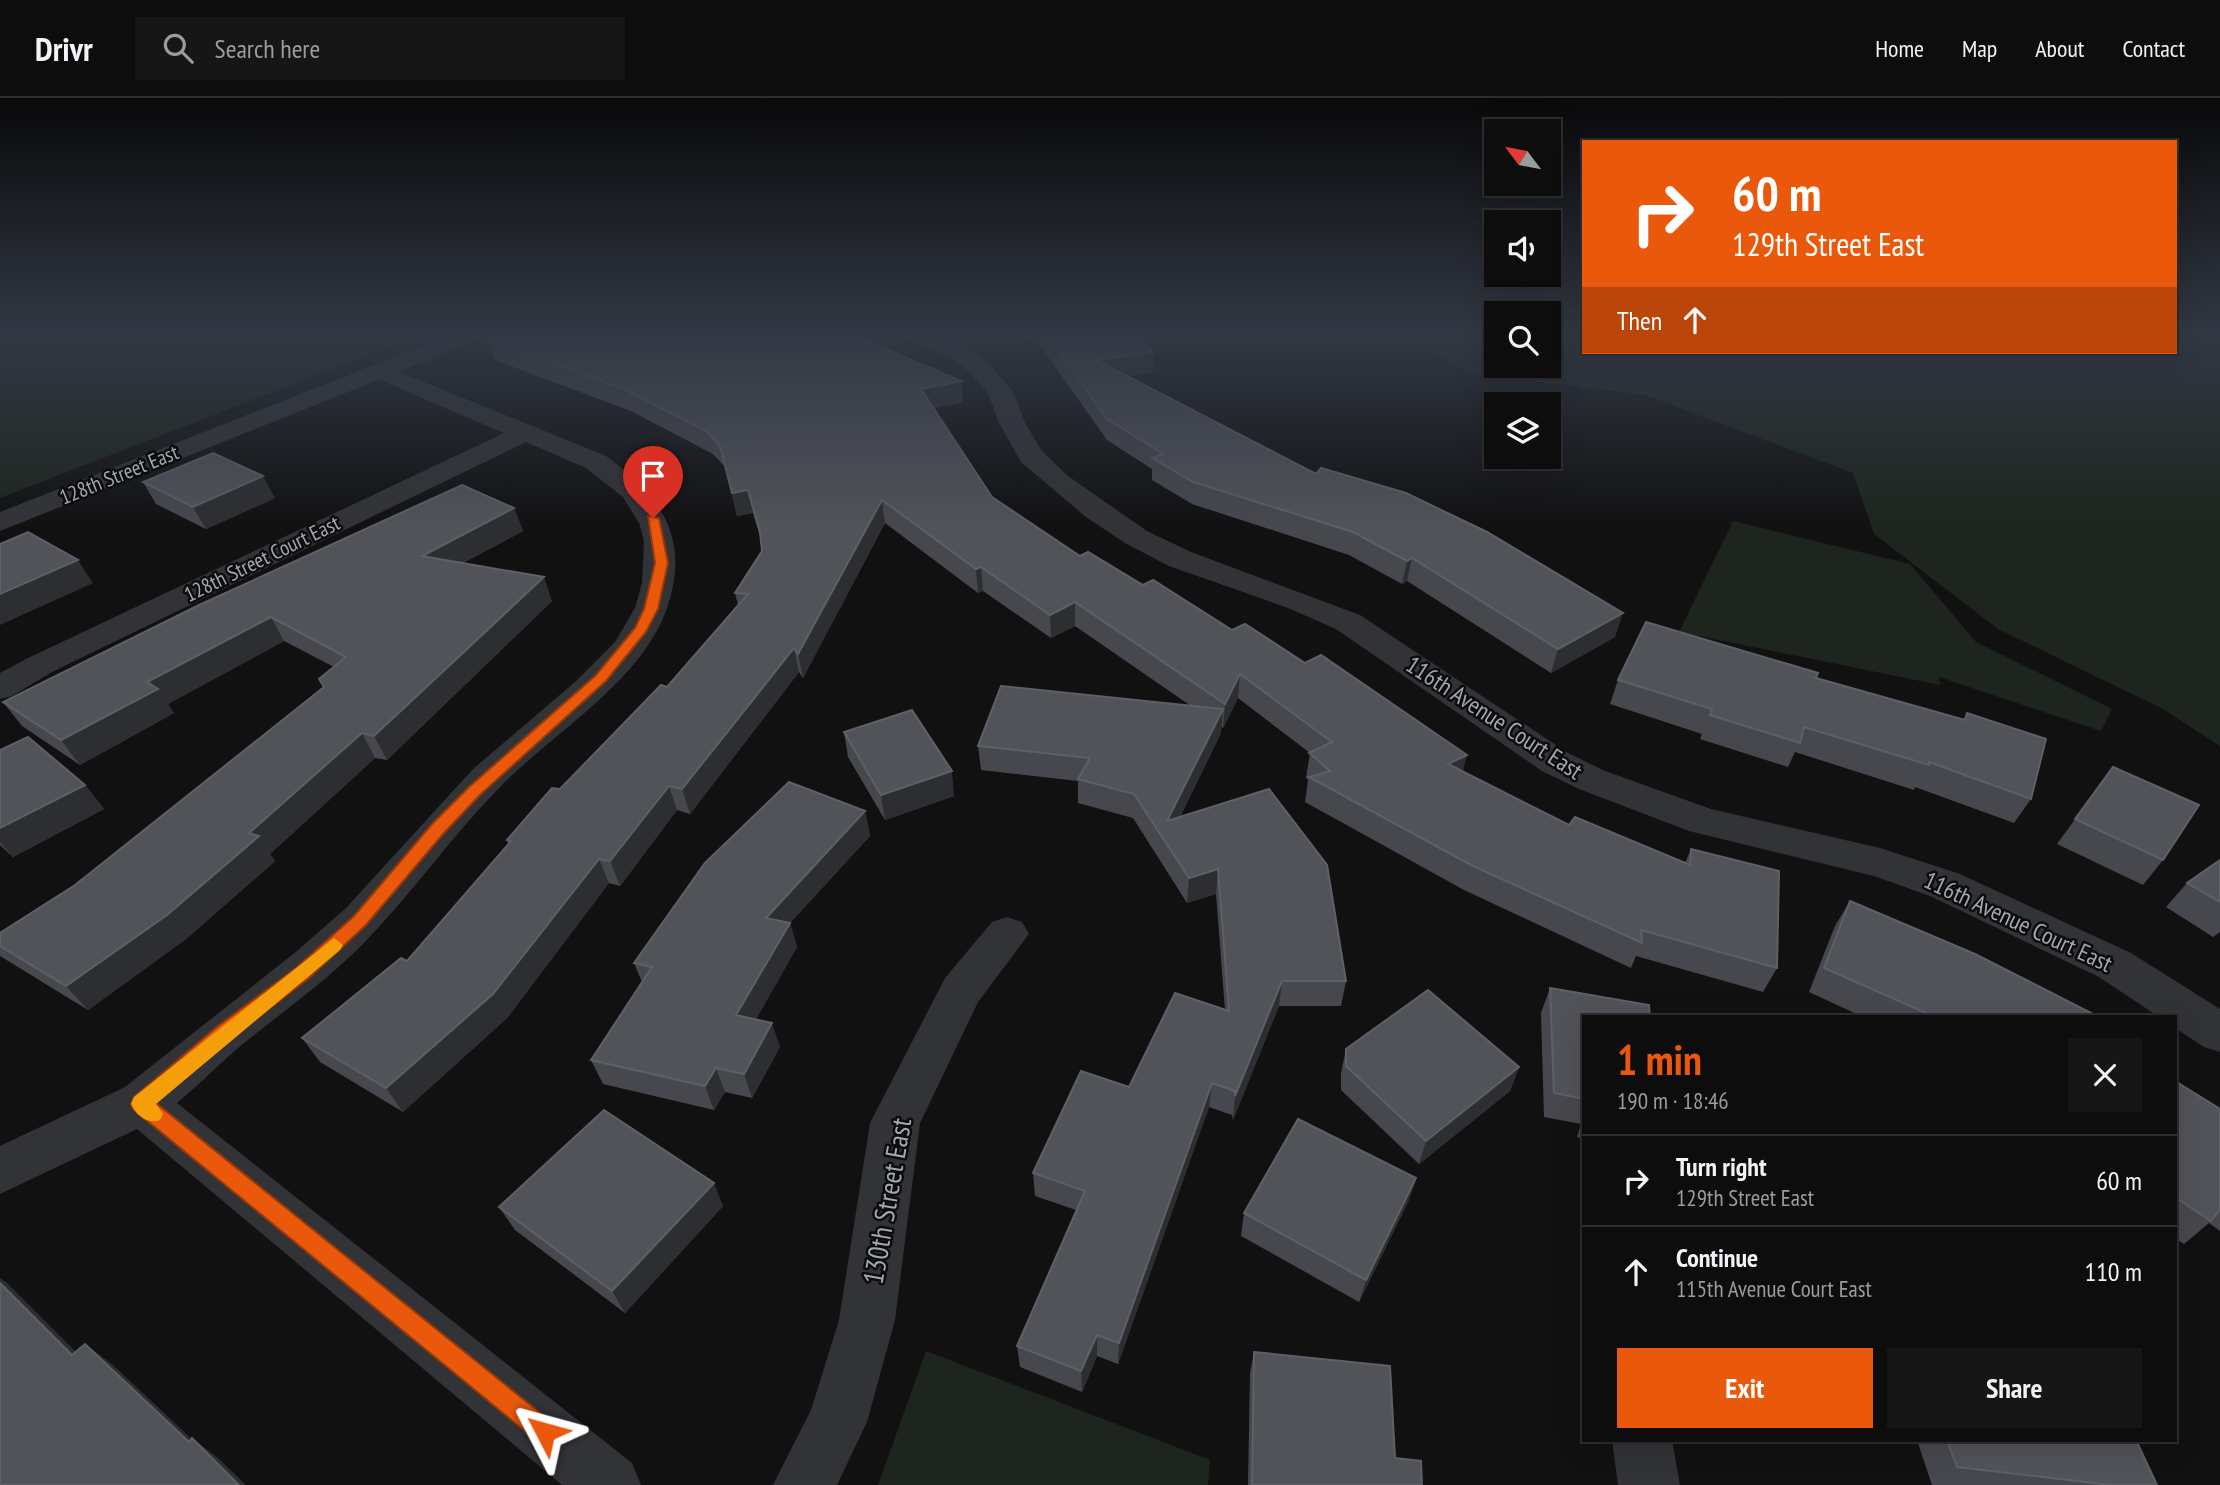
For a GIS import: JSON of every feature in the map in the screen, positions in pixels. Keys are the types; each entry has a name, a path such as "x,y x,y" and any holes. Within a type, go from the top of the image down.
{"street":[{"name":"128th Street East","path":"0,522 310,399"},
{"path":"0,1171 141,1104 225,1032 303,973 360,920 438,828 474,791 601,678 641,629 651,609 662,563 659,540 644,501 596,462 446,399"},
{"name":"116th Avenue Court East","path":"1003,399 1012,422 1031,456 1058,482 1096,511 1136,537 1180,559 1299,601 1348,622 1555,762 1592,780 1703,821 1880,863 1945,886 2115,965 2220,1033"},
{"name":"128th Street Court East","path":"0,688 52,659 526,432"},
{"name":"130th Street East","path":"804,1485 837,1422 867,1320 895,1123 961,991 1007,934"},
{"path":"141,1104 610,1485"},
{"path":"1642,1442 1649,1485"}],"shaded area":[{"path":"0,399 255,399 0,498"},
{"path":"1655,399 2220,399 2220,746 2161,708 1998,629 1874,534 1853,473"},
{"path":"1733,521 1910,564 1976,642 2112,709 2101,731 1939,677 1940,685 1679,632"},
{"path":"926,1351 1210,1460 1208,1485 878,1485"}],"building":[{"path":"643,399 927,399 992,497 1080,556 1088,552 1143,585 1153,580 1232,630 1245,624 1305,663 1321,655 1467,755 1448,764 1569,825 1575,817 1690,865 1691,849 1779,871 1777,968 1641,930 1642,943 1471,865 1309,777 1330,771 1309,753 1332,742 1240,674 1225,704 1075,602 1050,615 981,567 976,569 882,500 798,654 794,648 682,789 669,786 610,861 599,859 493,994 386,1088 302,1038 401,958 407,961 511,841 507,840 552,788 560,789 661,685 667,687 748,594 735,593 762,551 760,532 748,490 732,493 720,446 708,432"},
{"path":"1092,399 1171,399 1316,474 1321,468 1406,493 1487,532 1623,613 1558,649 1412,558 1407,561 1353,532 1193,482 1152,458 1163,454 1107,419"},
{"path":"213,453 263,476 193,507 143,482"},
{"path":"462,485 514,508 422,556 544,577 374,736 362,733 249,833 259,836 167,915 66,986 0,946 0,933 75,885 324,687 319,679 346,657 271,617 147,682 158,689 61,740 3,702 197,606"},
{"path":"28,532 78,560 0,594 0,544"},
{"path":"1646,622 1818,673 1816,678 1965,720 1967,713 2046,739 2031,799 1929,762 1929,765 1804,727 1800,743 1710,715 1712,709 1618,680"},
{"path":"1001,686 1223,709 1167,821 1269,789 1327,865 1346,981 1282,981 1235,1096 1235,1091 1212,1083 1119,1343 1097,1335 1081,1371 1017,1346 1085,1191 1033,1173 1081,1071 1129,1087 1175,993 1229,1011 1218,869 1189,878 1134,794 1078,779 1090,758 978,746"},
{"path":"912,710 952,771 881,795 844,732"},
{"path":"28,737 85,785 0,828 0,750"},
{"path":"2113,767 2199,805 2163,860 2075,819"},
{"path":"789,782 865,811 766,918 790,923 736,1015 772,1023 744,1074 716,1068 705,1086 591,1060 652,967 634,963 705,863"},
{"path":"2220,860 2220,902 2187,883"},
{"path":"1850,901 1975,954 2095,1015 1930,1015 1824,968"},
{"path":"1550,988 1649,1005 1650,1015 1582,1015 1582,1099 1554,1093"},
{"path":"1428,990 1519,1067 1426,1141 1346,1066 1346,1049"},
{"path":"2177,1082 2220,1109 2220,1209 2211,1221 2177,1198"},
{"path":"604,1110 714,1183 612,1291 499,1207"},
{"path":"1298,1119 1416,1178 1366,1280 1244,1213"},
{"path":"0,1283 72,1355 85,1344 189,1442 192,1438 239,1485 0,1485"},
{"path":"1254,1352 1390,1366 1395,1458 1421,1461 1422,1485 1252,1485"},
{"path":"1948,1442 2137,1442 2157,1485 2110,1485 1957,1467"}],"slow traffic":[{"path":"153,1114 141,1104 225,1032 303,973 334,945"}],"route":[{"path":"545,1432 141,1104 225,1032 303,973 360,920 401,875 438,828 505,760 601,678 641,629 651,609 662,563 653,518"}]}
